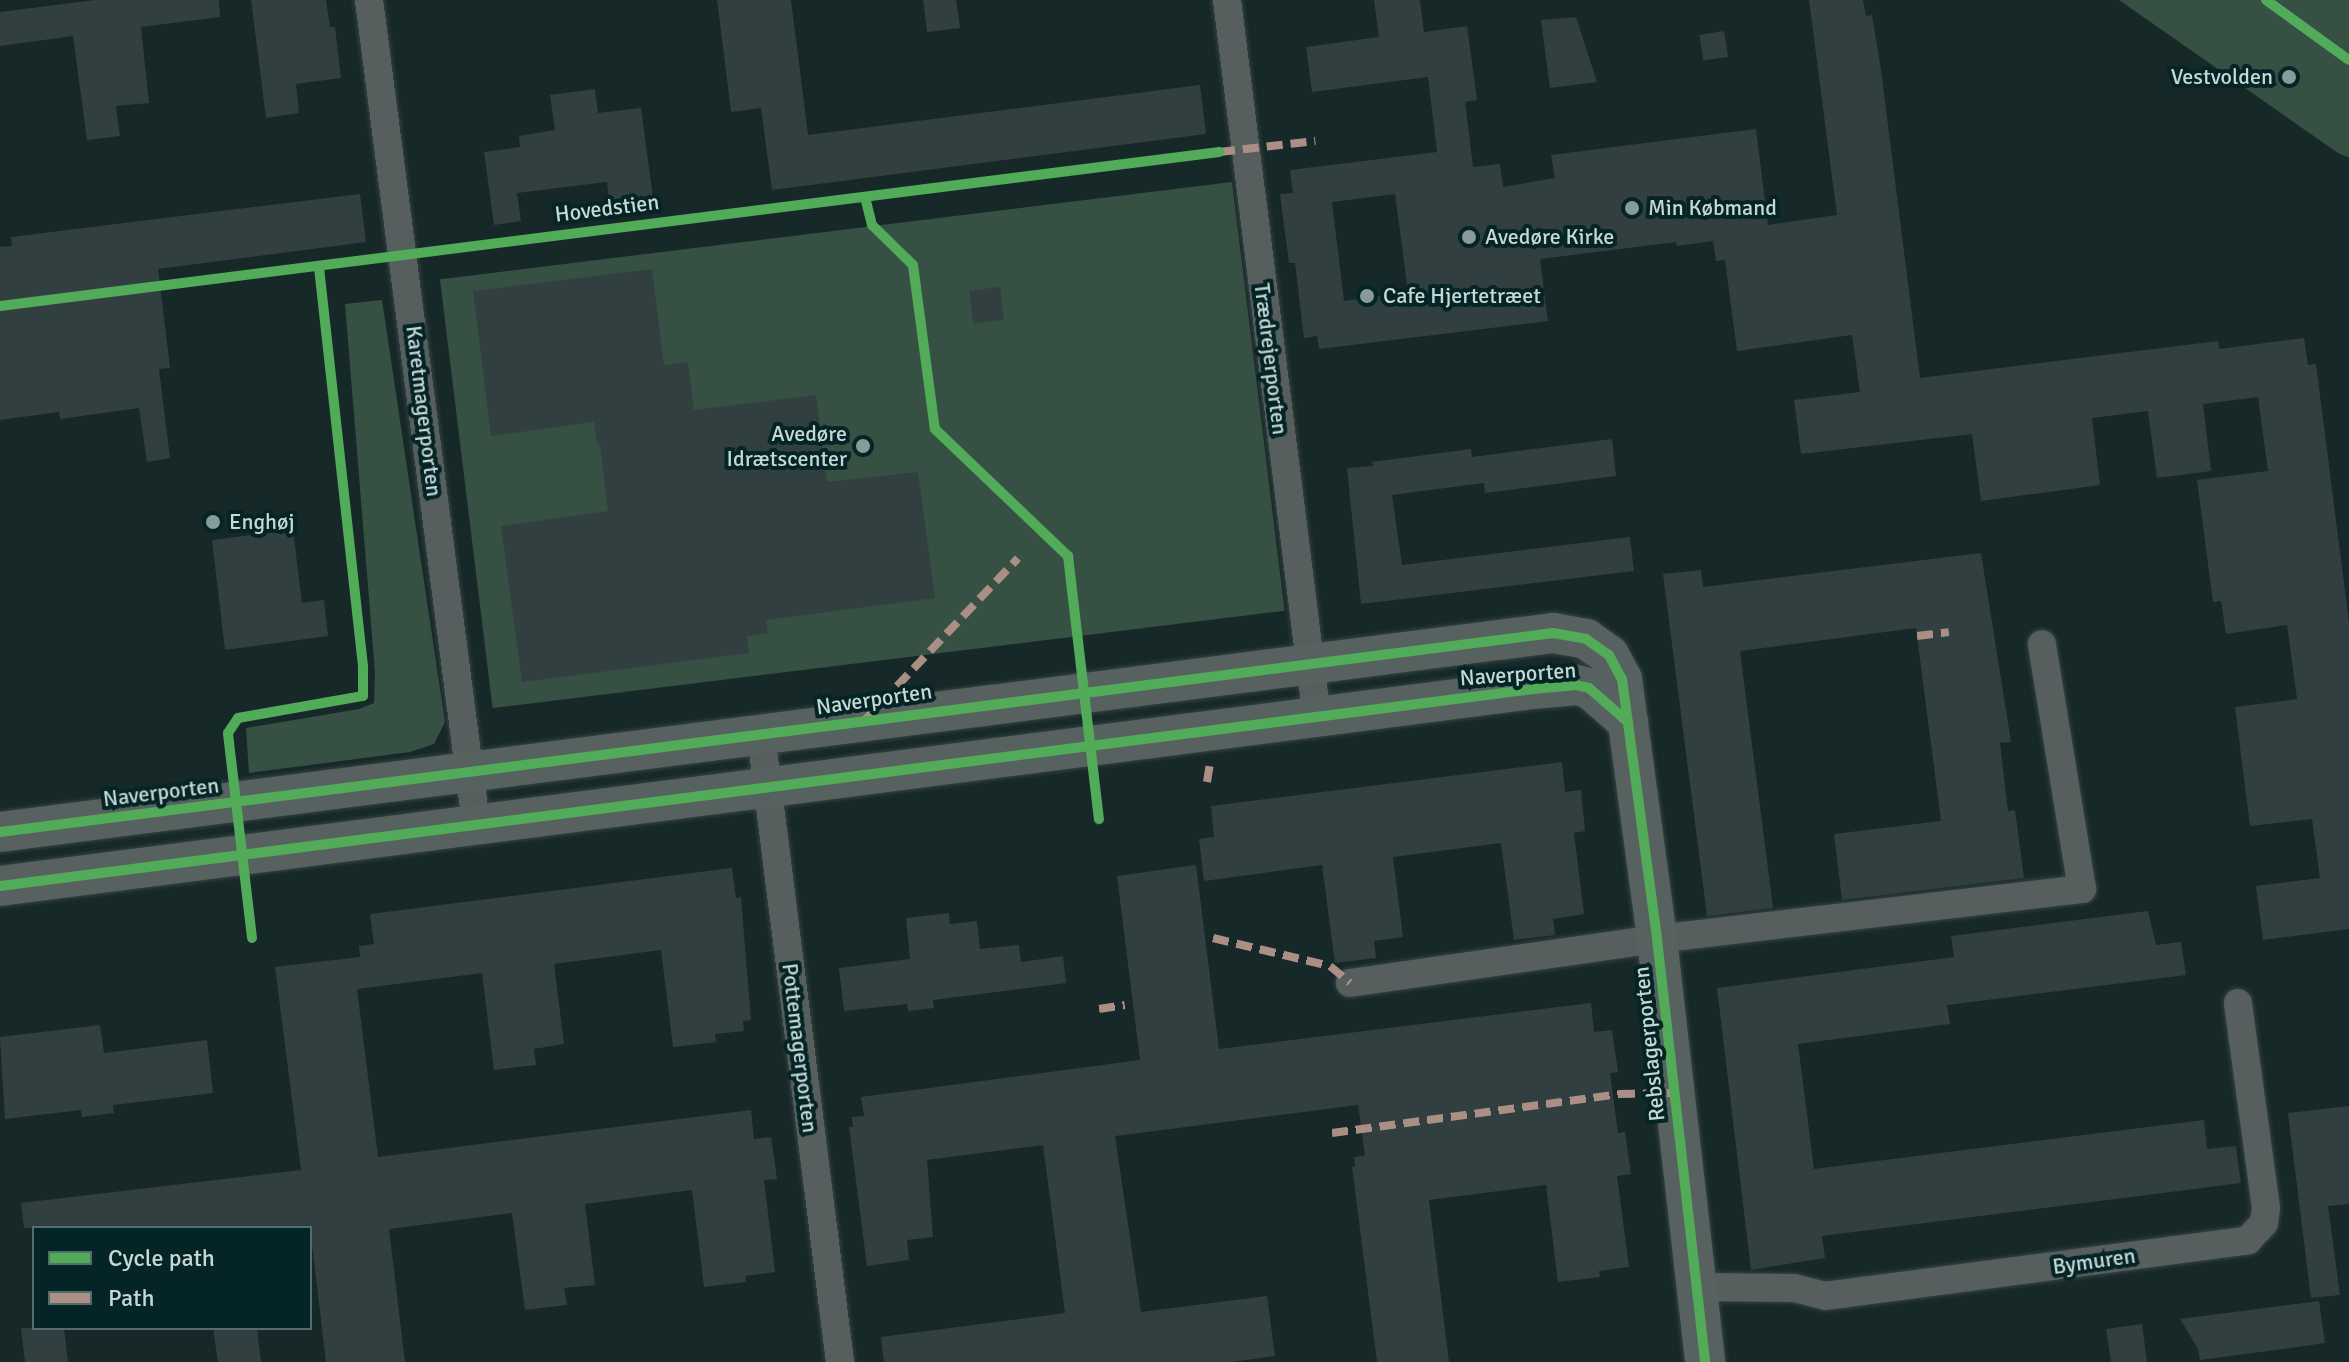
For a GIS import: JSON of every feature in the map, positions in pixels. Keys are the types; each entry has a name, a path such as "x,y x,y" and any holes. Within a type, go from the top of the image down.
{"street":[{"name":"Karetmagerporten","path":"369,0 476,823"},
{"name":"Trædrejerporten","path":"1227,0 1317,717"},
{"name":"Naverporten","path":"0,832 1553,633 1599,646 1617,667 1628,722"},
{"name":"Rebslagerporten","path":"1350,983 1657,939 2082,889 2042,644"},
{"name":"Naverporten","path":"0,886 1576,685 1600,695 1628,722"},
{"name":"Rebslagerporten","path":"1628,722 1657,939 1705,1362"},
{"name":"Pottemagerporten","path":"761,735 840,1362"},
{"name":"Bymuren","path":"1696,1287 1794,1288 1825,1296 2248,1240 2264,1223 2266,1208 2238,1003"}],"green space":[{"name":"Vestvolden","path":"2119,0 2349,0 2349,158 2338,153"},
{"name":"Avedøre Idrætscenter","path":"1232,182 1285,611 493,708 440,279"},
{"path":"382,300 445,722 434,744 410,752 249,773 246,728 359,709 374,703 375,672 345,304"}],"building":[{"path":"95,0 219,0 220,17 141,27 149,103 116,106 120,136 87,140 73,36 0,46 0,12"},
{"path":"251,0 326,0 330,27 335,27 341,78 296,84 299,113 266,118"},
{"path":"717,0 791,0 808,135 1200,85 1206,134 772,190 761,108 731,112"},
{"path":"923,0 956,0 960,28 927,32"},
{"path":"1374,0 1420,0 1424,32 1467,26 1477,100 1465,102 1473,167 1500,164 1503,187 1555,178 1551,155 1756,129 1768,225 1837,215 1809,0 1863,0 1866,16 1872,15 1881,70 1920,378 2218,341 2219,349 2304,338 2308,365 2316,364 2349,622 2349,929 2263,940 2256,886 2320,878 2312,819 2250,826 2235,707 2297,699 2287,625 2226,634 2221,601 2213,602 2197,480 2268,471 2258,397 2203,404 2211,471 2157,478 2148,411 2092,418 2100,485 1981,501 1972,434 1801,454 1794,400 1860,392 1852,335 1737,351 1725,260 1716,261 1713,241 1677,246 1676,242 1540,259 1548,321 1319,349 1317,336 1304,338 1295,263 1289,263 1280,194 1293,193 1290,170 1437,152 1428,77 1312,92 1306,47 1379,37","holes":["1395,194 1408,292 1344,301 1332,202"]},
{"path":"1576,17 1597,82 1550,88 1541,20"},
{"path":"1724,31 1728,57 1703,61 1699,35"},
{"path":"595,89 598,113 641,108 654,205 610,211 607,182 517,193 521,221 494,225 484,152 520,147 519,136 555,130 550,95"},
{"path":"360,194 366,242 158,269 170,368 159,369 170,458 147,462 139,408 60,419 59,412 0,420 0,247 12,246 11,237"},
{"path":"652,269 664,365 688,362 694,410 816,395 827,482 918,472 935,598 766,620 768,633 747,636 749,653 522,682 501,526 608,511 600,445 597,445 594,422 491,436 473,291"},
{"path":"1000,287 1004,320 973,324 969,291"},
{"path":"1612,439 1616,476 1485,493 1484,483 1392,495 1402,565 1630,537 1634,571 1361,604 1347,468 1471,449 1472,457"},
{"path":"293,530 302,603 324,600 328,636 225,650 212,540"},
{"path":"1981,553 2011,742 2000,743 2008,811 2015,810 2024,878 1842,900 1834,834 1941,821 1916,628 1740,651 1773,908 1707,916 1663,574 1701,570 1703,587"},
{"path":"1562,762 1565,792 1581,790 1585,831 1574,833 1584,914 1553,919 1555,935 1514,940 1501,843 1393,857 1403,937 1374,941 1376,958 1335,963 1322,865 1204,881 1199,839 1214,837 1211,806"},
{"path":"1196,865 1219,1049 1591,1003 1594,1032 1612,1030 1618,1072 1610,1073 1618,1133 1625,1132 1631,1174 1617,1176 1629,1267 1599,1271 1600,1277 1558,1282 1546,1185 1429,1200 1449,1362 1377,1362 1352,1167 1355,1167 1354,1157 1365,1156 1358,1105 1115,1136 1141,1312 1267,1296 1275,1356 1232,1362 884,1362 881,1337 1065,1313 1043,1145 927,1160 933,1237 907,1240 909,1260 867,1266 849,1127 853,1127 852,1117 864,1116 861,1097 1140,1060 1117,876"},
{"path":"732,868 736,898 741,897 751,1020 743,1021 744,1031 715,1034 716,1042 673,1047 661,950 554,964 564,1044 534,1049 536,1065 494,1070 482,973 357,989 378,1157 751,1110 754,1139 771,1137 777,1179 764,1180 775,1272 745,1276 746,1282 704,1287 692,1190 585,1204 595,1285 564,1288 567,1305 525,1310 512,1213 389,1229 405,1362 326,1362 312,1226 24,1228 21,1203 301,1170 275,967 360,957 359,946 374,944 370,914"},
{"path":"2148,911 2156,945 2181,942 2186,975 1947,1005 1950,1024 1798,1044 1814,1169 2204,1120 2207,1149 2236,1146 2241,1183 1822,1236 1825,1258 1751,1270 1717,988 1954,957 1951,936"},
{"path":"949,913 950,924 977,921 980,949 1019,945 1021,962 1063,956 1066,983 933,1000 934,1008 908,1011 907,1004 844,1011 839,968 910,959 906,918"},
{"path":"100,1025 104,1053 207,1040 213,1093 113,1105 114,1113 82,1117 81,1110 5,1119 0,1037"},
{"path":"2349,1106 2349,1204 2328,1206 2340,1295 2311,1298 2288,1113"},
{"path":"2319,1301 2325,1343 2200,1360 2198,1349 2180,1319"},
{"path":"2142,1324 2147,1362 2111,1362 2106,1329"},
{"path":"21,1328 64,1330 68,1362 25,1362"},
{"path":"213,1330 257,1330 261,1362 218,1362"}],"marked path":[{"path":"1219,152 1315,141"},
{"path":"864,721 1018,558"},
{"path":"1917,636 1949,632"},
{"path":"1207,782 1210,763"},
{"path":"1213,938 1330,966 1350,983"},
{"path":"1099,1009 1125,1005"},
{"path":"1332,1133 1619,1094 1674,1093"}],"cycle path":[{"path":"2266,0 2349,60"},
{"name":"Hovedstien","path":"0,306 1219,152"},
{"path":"865,197 872,225 913,265 935,429 1068,556 1099,819"},
{"path":"252,938 228,733 238,718 363,696 363,666 319,267"},
{"path":"0,832 1553,633 1586,639 1609,655 1622,679 1657,939 1705,1362"},
{"path":"0,886 1533,689 1576,685 1589,688 1628,722"}],"place":[{"name":"Vestvolden","path":"2289,77"},
{"name":"Min Købmand","path":"1632,208"},
{"name":"Avedøre Kirke","path":"1469,237"},
{"name":"Cafe Hjertetræet","path":"1367,296"},
{"name":"Avedøre Idrætscenter","path":"863,446"},
{"name":"Enghøj","path":"213,522"}]}
